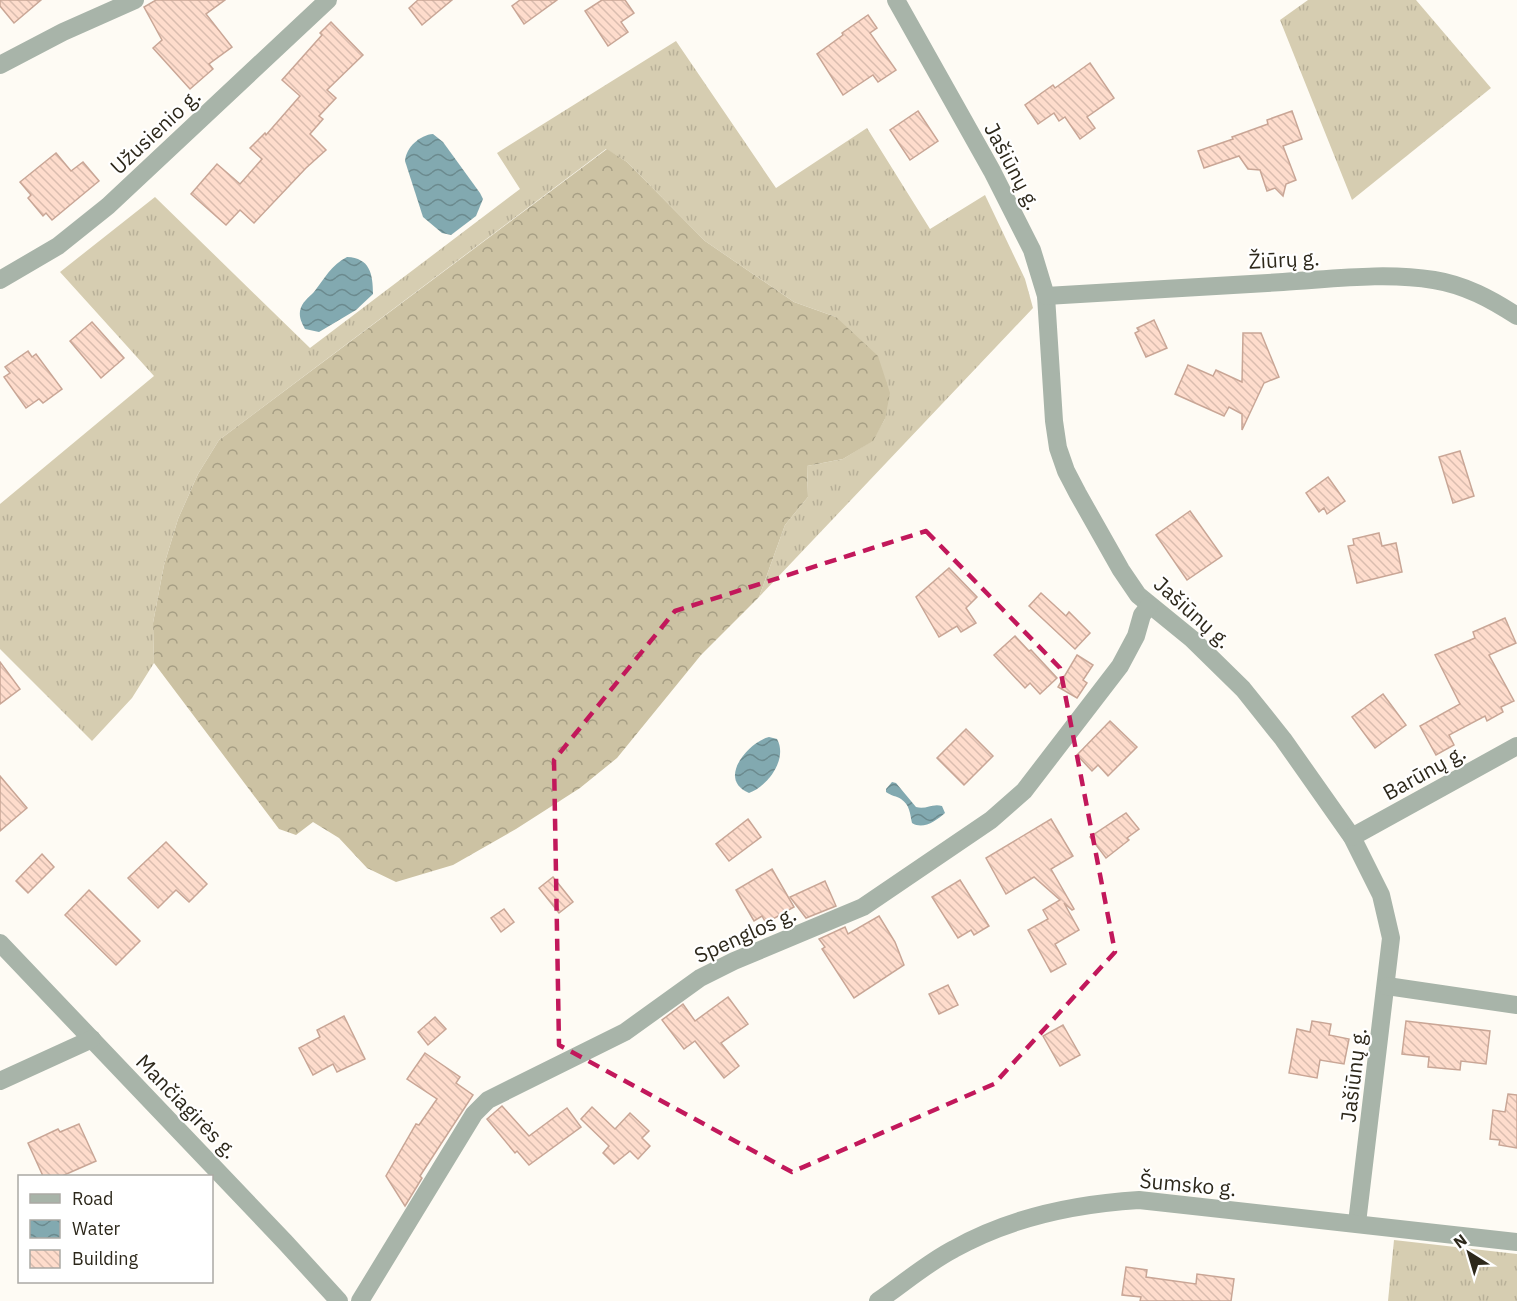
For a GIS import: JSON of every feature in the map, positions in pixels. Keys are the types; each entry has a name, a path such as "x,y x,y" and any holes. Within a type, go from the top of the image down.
{"street":[{"path":"0,65 63,32 135,0"},
{"name":"Užusienio g.","path":"0,280 58,246 108,206 328,0"},
{"name":"Jašiūnų g.","path":"897,0 992,171 1032,250 1046,296 1054,421 1058,448 1066,471 1078,494 1120,570 1138,595 1192,639 1243,689 1283,739 1352,837 1381,895 1391,938 1357,1223"},
{"name":"Žiūrų g.","path":"1046,296 1347,278 1408,277 1436,280 1469,289 1486,296 1517,316"},
{"name":"Spenglos g.","path":"360,1301 474,1114 488,1100 625,1032 700,978 734,961 863,907 992,820 1024,791 1106,684 1131,646 1142,615 1149,606"},
{"name":"Barūnų g.","path":"1352,837 1517,746"},
{"name":"Mančiagirės g.","path":"0,943 339,1301"},
{"path":"1387,986 1517,1005"},
{"path":"0,1081 92,1039"},
{"name":"Šumsko g.","path":"878,1301 951,1250 989,1231 1028,1218 1099,1203 1139,1200 1517,1242"}],"highlighted area":[{"path":"926,531 1060,668 1115,952 994,1084 792,1172 559,1045 554,760 675,611"}],"green space":[{"path":"1308,0 1416,0 1491,88 1352,200 1280,20"},
{"path":"676,41 776,188 867,128 930,229 985,195 1025,279 1033,308 759,597 785,525 808,497 807,466 843,459 872,441 885,419 836,317 794,302 705,241 627,162 606,149 219,440 198,474 178,519 164,565 153,623 154,663 132,698 92,741 0,649 0,504 154,376 60,272 155,197 310,348 520,189 497,153"},
{"path":"607,149 627,162 705,241 794,302 836,317 878,356 890,393 885,419 873,441 843,459 807,466 808,497 785,525 759,597 701,655 617,758 580,788 516,829 453,865 396,882 367,868 339,838 313,822 296,835 279,829 154,663 153,623 164,565 178,519 198,474 219,440"},
{"path":"1394,1240 1517,1254 1517,1301 1388,1301"}],"water":[{"path":"433,134 443,142 483,199 476,216 451,235 442,233 423,217 405,161 414,143"},
{"path":"347,257 361,260 369,268 373,294 356,310 319,332 305,329 300,316 302,305 332,268"},
{"path":"769,737 777,739 780,747 778,763 769,778 749,793 740,787 735,779 736,770 745,753 761,740"},
{"path":"892,782 896,783 916,807 942,806 945,813 934,822 925,825 912,823 904,801 886,792"}],"building":[{"path":"0,0 41,0 14,23 0,6"},
{"path":"156,0 225,0 206,14 232,47 209,64 213,69 190,89 153,48 162,40 144,7"},
{"path":"418,0 452,0 422,25 409,8"},
{"path":"520,0 557,0 524,24 512,6"},
{"path":"602,0 625,0 634,13 621,22 628,32 608,46 585,11"},
{"path":"868,15 877,28 870,33 896,70 878,82 873,75 843,95 817,54"},
{"path":"331,22 363,55 327,90 336,98 319,116 323,119 310,134 326,150 254,223 240,210 226,225 191,194 217,164 240,184 262,159 250,148 265,133 266,135 300,96 282,80"},
{"path":"1090,63 1114,98 1087,117 1095,128 1080,139 1065,117 1059,121 1054,113 1038,124 1025,105 1053,85 1055,88"},
{"path":"918,111 938,141 910,160 890,130"},
{"path":"1292,111 1302,139 1283,146 1296,180 1286,184 1283,196 1275,188 1267,191 1260,170 1248,169 1239,156 1204,168 1198,151 1233,139 1232,137 1268,124 1267,120"},
{"path":"56,153 71,171 83,162 99,181 52,220 46,213 43,216 28,198 31,195 20,182"},
{"path":"1154,320 1167,348 1146,357 1135,333 1139,331 1137,328"},
{"path":"92,322 124,358 101,378 70,341"},
{"path":"1243,333 1261,333 1279,377 1264,383 1242,430 1242,414 1229,407 1224,416 1175,394 1188,365 1213,376 1216,370 1242,382"},
{"path":"28,351 32,357 36,354 62,389 43,403 39,399 26,408 4,377 10,373 5,367"},
{"path":"1460,451 1474,496 1453,503 1439,457"},
{"path":"1328,477 1345,501 1327,514 1324,508 1319,512 1306,493"},
{"path":"1190,511 1222,556 1187,580 1156,535"},
{"path":"1379,533 1382,546 1396,543 1402,572 1357,583 1348,546 1354,545 1353,539"},
{"path":"949,568 977,597 966,608 976,623 961,632 957,626 939,637 916,597"},
{"path":"1041,593 1066,616 1069,612 1090,633 1075,649 1029,606"},
{"path":"1505,618 1516,643 1489,655 1514,701 1501,707 1503,712 1487,721 1485,716 1449,735 1454,745 1436,755 1420,726 1460,704 1435,655 1475,638 1473,632"},
{"path":"1015,636 1057,678 1040,694 1030,683 1025,688 994,655"},
{"path":"1077,655 1093,665 1083,680 1087,683 1077,698 1058,687"},
{"path":"0,662 20,689 0,704"},
{"path":"1383,694 1406,725 1375,748 1352,717"},
{"path":"1110,721 1137,747 1108,776 1098,765 1092,771 1077,755"},
{"path":"966,729 993,756 964,785 937,758"},
{"path":"0,776 27,808 0,831"},
{"path":"1126,813 1139,829 1106,858 1090,837"},
{"path":"748,819 761,837 729,861 716,844"},
{"path":"1051,819 1073,856 1051,869 1074,909 1072,910 1064,903 1079,930 1055,944 1066,964 1051,972 1028,930 1048,919 1043,910 1060,900 1034,877 1006,894 986,858"},
{"path":"166,842 207,884 189,902 176,890 158,908 128,878"},
{"path":"42,854 54,867 28,893 16,881"},
{"path":"772,869 794,907 766,923 762,916 754,921 736,890"},
{"path":"553,877 573,902 559,913 539,888"},
{"path":"960,880 989,926 974,935 971,930 958,938 932,897"},
{"path":"825,881 836,906 806,918 790,897"},
{"path":"89,890 140,941 116,965 65,915"},
{"path":"504,909 514,922 501,932 491,918"},
{"path":"879,916 895,942 904,965 854,998 822,949 825,947 819,939 845,927 848,934"},
{"path":"948,985 958,1005 939,1014 929,994"},
{"path":"728,997 748,1024 721,1043 739,1066 724,1078 695,1041 684,1049 662,1020 683,1004 695,1021"},
{"path":"344,1016 365,1059 337,1072 333,1064 313,1075 299,1048 320,1037 317,1030"},
{"path":"435,1017 446,1029 428,1045 418,1032"},
{"path":"1312,1021 1331,1024 1329,1035 1349,1039 1344,1064 1320,1060 1317,1078 1289,1073 1297,1029 1310,1032"},
{"path":"1406,1021 1490,1031 1486,1064 1461,1061 1460,1070 1428,1067 1429,1057 1402,1054"},
{"path":"1063,1025 1080,1055 1060,1066 1043,1036"},
{"path":"425,1053 460,1077 456,1083 473,1095 420,1176 422,1178 405,1206 386,1176 416,1124 419,1125 437,1099 407,1079"},
{"path":"1508,1094 1517,1095 1517,1148 1499,1145 1500,1140 1490,1139 1493,1110 1505,1112"},
{"path":"502,1106 529,1136 567,1108 581,1127 529,1165 517,1151 515,1153 487,1119"},
{"path":"592,1107 615,1129 630,1113 649,1131 642,1138 650,1146 638,1159 630,1151 614,1164 603,1153 609,1146 581,1119"},
{"path":"79,1124 96,1161 64,1175 43,1175 28,1143 58,1129 60,1132"},
{"path":"1126,1267 1147,1270 1146,1277 1196,1284 1197,1274 1234,1279 1231,1301 1140,1301 1141,1297 1122,1295"}]}
